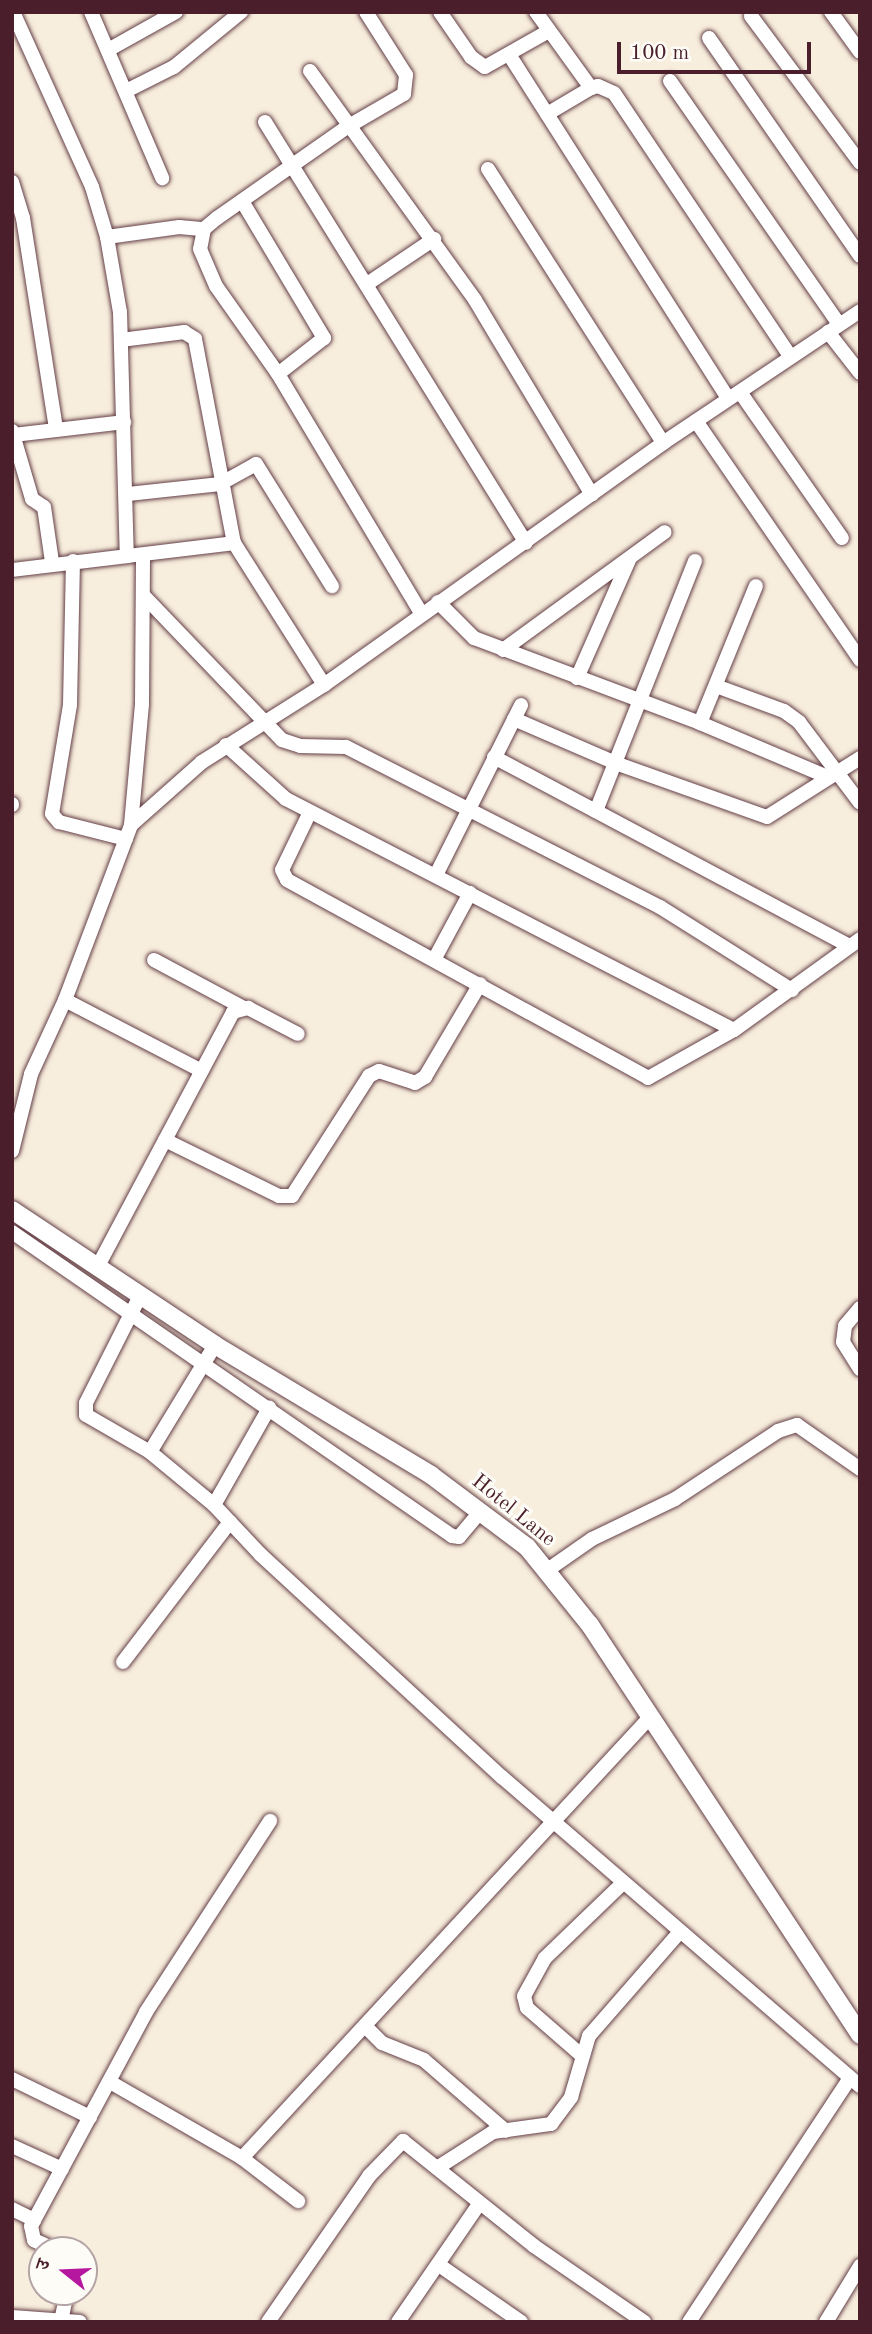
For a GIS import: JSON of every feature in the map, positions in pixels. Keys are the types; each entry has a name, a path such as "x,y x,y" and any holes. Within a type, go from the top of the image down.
{"street":[{"path":"91,12 162,178"},
{"path":"108,50 176,12"},
{"path":"126,91 174,66 241,12"},
{"path":"107,237 179,227 204,229 293,163 407,90 406,75 366,12"},
{"path":"440,12 478,65 491,66 550,32"},
{"path":"536,12 591,88"},
{"path":"831,12 860,52"},
{"path":"19,14 92,187 107,237 121,340 128,494 127,556"},
{"path":"751,16 860,163"},
{"path":"709,38 860,256"},
{"path":"510,55 734,395 842,538"},
{"path":"310,71 347,127 434,239 592,495"},
{"path":"670,82 860,373"},
{"path":"547,114 591,88 598,86 614,93 791,358"},
{"path":"265,122 293,163 526,543"},
{"path":"488,169 663,443"},
{"path":"12,182 23,218 56,428"},
{"path":"242,201 324,338 278,374"},
{"path":"204,229 200,248 216,286 278,374 421,613"},
{"path":"367,284 434,239"},
{"path":"73,561 70,705 52,814 59,822 128,832 226,745 266,723 324,685 421,613 526,543 663,443 860,311"},
{"path":"121,340 184,332 195,339 220,484 234,543 324,685"},
{"path":"696,421 860,660"},
{"path":"52,562 44,507 32,499 14,439 56,428 124,422"},
{"path":"128,494 220,484 252,465 260,468 332,586"},
{"path":"503,650 665,532"},
{"path":"12,570 52,562 143,555 234,543"},
{"path":"12,1151 14,1123 31,1074 65,1000 128,832 142,703 143,555"},
{"path":"577,678 631,556"},
{"path":"596,811 618,764 695,561"},
{"path":"701,723 757,586"},
{"path":"144,595 266,723 290,744 346,747 660,907 792,990"},
{"path":"438,602 463,632 503,650 833,774"},
{"path":"716,686 784,710 833,774 860,803"},
{"path":"436,875 521,705"},
{"path":"514,719 618,764 767,817 860,758"},
{"path":"226,745 259,778 310,812 734,1030"},
{"path":"310,812 283,876 648,1078 734,1030 854,943 494,757"},
{"path":"435,958 470,893"},
{"path":"154,960 298,1034"},
{"path":"165,1140 279,1196 292,1196 369,1076 379,1071 415,1083 425,1077 480,984"},
{"path":"65,1000 202,1071"},
{"path":"98,1266 233,1012 242,1007"},
{"name":"Hotel Lane","path":"12,1210 98,1266 135,1305 210,1355 362,1431 473,1521 527,1547 549,1569 644,1722 860,2035"},
{"path":"12,1232 135,1305 84,1411 150,1452 214,1505 361,1649 551,1821 854,2082 689,2322"},
{"path":"860,1308 845,1326 844,1342 860,1369"},
{"path":"150,1452 210,1355 270,1408 452,1536 473,1521"},
{"path":"214,1505 270,1408"},
{"path":"549,1569 592,1539 675,1499 778,1431 797,1425 860,1469"},
{"path":"122,1662 230,1522"},
{"path":"242,2158 644,1722"},
{"path":"31,2236 34,2220 176,1961 270,1821"},
{"path":"580,2054 527,2008 524,1996 545,1958 623,1884"},
{"path":"437,2168 476,2139 506,2130 551,2124 571,2097 580,2054 610,2007 679,1933"},
{"path":"365,2026 382,2043 424,2060 506,2130"},
{"path":"12,2079 90,2117"},
{"path":"110,2082 242,2158 298,2202"},
{"path":"268,2322 327,2233 394,2145 407,2142 480,2204 644,2322"},
{"path":"12,2146 62,2169"},
{"path":"398,2322 480,2204"},
{"path":"12,2209 34,2220"},
{"path":"439,2265 521,2322"},
{"path":"826,2322 860,2266"},
{"path":"12,2317 79,2322"}]}
